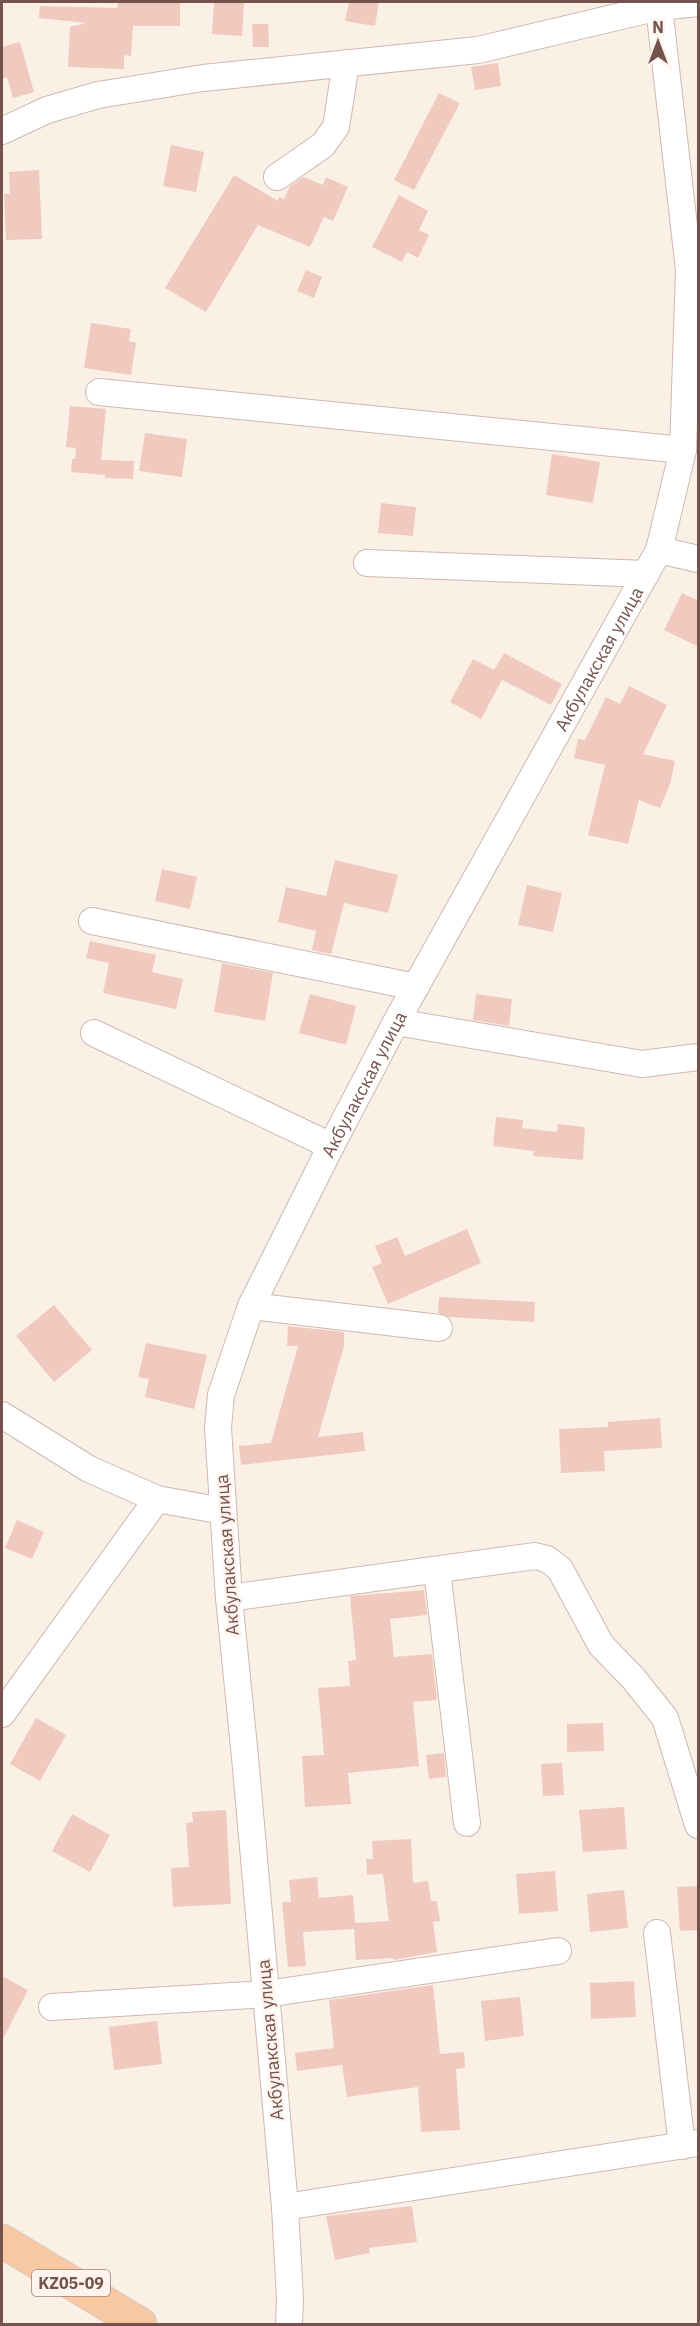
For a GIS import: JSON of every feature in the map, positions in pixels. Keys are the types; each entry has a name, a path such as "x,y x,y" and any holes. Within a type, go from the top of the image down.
{"main road":[{"name":"KZ05-09","path":"2,2241 140,2325"}],"street":[{"path":"2,131 47,110 98,95 203,78 478,50 660,7 699,3"},
{"name":"Акбулакская улица","path":"289,2325 290,2300 285,2206 229,1598 218,1428 220,1395 251,1306 331,1146 396,1022 659,550 683,450 694,271 660,7"},
{"path":"277,177 323,145 336,128 346,63"},
{"path":"99,392 683,450"},
{"path":"659,550 699,559"},
{"path":"367,563 646,573"},
{"path":"92,921 416,987"},
{"path":"396,1022 642,1064 699,1057"},
{"path":"94,1033 331,1146"},
{"path":"251,1306 439,1328"},
{"path":"2,1415 89,1469 157,1499 223,1511"},
{"path":"2,1714 157,1499"},
{"path":"229,1598 535,1556 547,1559 560,1569 601,1645 633,1678 665,1718 699,1825"},
{"path":"437,1570 467,1823"},
{"path":"285,2206 691,2145 657,1933"},
{"path":"52,2007 266,1994 558,1951"}],"building":[{"path":"180,2 180,26 133,26 131,56 124,55 124,69 68,67 70,27 86,23 39,18 40,6 117,8 118,3"},
{"path":"214,2 244,2 242,36 212,34"},
{"path":"349,2 379,2 375,26 345,21"},
{"path":"252,24 268,24 269,47 253,47"},
{"path":"20,42 34,92 13,98 7,77 2,79 2,47"},
{"path":"498,63 501,86 475,90 471,67"},
{"path":"439,93 460,103 414,190 394,180"},
{"path":"171,145 204,152 196,192 163,186"},
{"path":"39,170 42,239 6,240 4,194 10,194 9,172"},
{"path":"234,175 278,201 279,197 284,199 290,186 303,177 323,185 326,177 348,187 333,221 324,217 310,247 258,225 206,312 165,288"},
{"path":"399,195 428,211 419,230 429,235 418,258 407,252 402,262 372,247"},
{"path":"306,270 322,277 314,298 297,291"},
{"path":"91,323 131,329 129,341 136,343 131,375 84,368"},
{"path":"70,406 106,409 101,460 134,461 133,479 105,478 105,475 71,472 76,448 66,447"},
{"path":"145,433 187,439 182,477 139,471"},
{"path":"552,454 600,462 593,503 546,495"},
{"path":"381,503 416,507 413,536 378,533"},
{"path":"682,593 699,601 699,647 664,630"},
{"path":"504,653 562,684 551,705 502,680 481,719 450,702 473,659 494,670"},
{"path":"629,686 667,705 643,754 675,761 670,784 660,808 639,800 628,844 588,835 605,765 574,758 578,739 585,740 606,697 620,704"},
{"path":"335,860 398,875 388,913 344,903 331,954 312,950 316,931 278,922 286,887 326,896"},
{"path":"162,869 197,877 190,909 155,901"},
{"path":"527,885 562,893 553,932 518,925"},
{"path":"90,941 156,955 152,972 183,979 176,1009 103,993 109,963 86,958"},
{"path":"222,963 273,973 265,1021 214,1012"},
{"path":"310,994 356,1006 346,1045 299,1033"},
{"path":"476,994 512,999 509,1026 473,1020"},
{"path":"496,1117 523,1120 522,1128 557,1132 558,1124 585,1127 583,1160 533,1156 534,1151 493,1146"},
{"path":"467,1229 481,1263 388,1304 372,1267 382,1263 375,1246 397,1237 405,1256"},
{"path":"439,1297 535,1302 534,1322 449,1317 438,1313"},
{"path":"54,1305 92,1350 54,1382 16,1336"},
{"path":"288,1326 344,1332 344,1346 318,1437 363,1432 365,1451 241,1465 239,1446 271,1443 298,1346 287,1346"},
{"path":"146,1343 207,1355 194,1409 145,1397 149,1379 138,1377"},
{"path":"660,1418 662,1448 604,1451 605,1471 561,1473 559,1429 608,1427 608,1422"},
{"path":"17,1520 44,1532 32,1559 5,1548"},
{"path":"424,1590 427,1615 390,1619 394,1657 432,1654 437,1700 413,1702 419,1766 348,1773 351,1804 305,1807 302,1756 324,1755 318,1688 350,1686 348,1661 356,1660 350,1596"},
{"path":"36,1718 66,1735 40,1781 10,1764"},
{"path":"603,1723 604,1751 567,1752 567,1724"},
{"path":"444,1753 446,1777 429,1779 426,1755"},
{"path":"562,1763 564,1795 543,1796 541,1764"},
{"path":"624,1807 627,1849 583,1852 579,1810"},
{"path":"226,1810 231,1904 173,1907 171,1868 189,1867 186,1823 193,1822 192,1812"},
{"path":"72,1814 110,1835 90,1872 52,1851"},
{"path":"411,1839 413,1883 428,1881 431,1901 437,1901 440,1921 433,1922 437,1952 394,1960 393,1958 356,1960 354,1929 303,1932 306,1966 288,1967 282,1902 291,1902 289,1880 317,1877 319,1898 353,1895 355,1923 389,1921 383,1874 367,1875 366,1859 373,1859 372,1841"},
{"path":"555,1871 558,1911 519,1914 516,1874"},
{"path":"699,1886 699,1930 680,1931 677,1887"},
{"path":"624,1890 628,1928 590,1932 587,1894"},
{"path":"2,1976 28,1990 2,2041"},
{"path":"634,1981 636,2017 591,2019 590,1983"},
{"path":"433,1985 440,2054 464,2052 465,2068 456,2069 460,2130 421,2132 418,2087 347,2097 342,2065 297,2071 295,2053 334,2048 329,2000"},
{"path":"520,1997 524,2036 485,2041 481,2001"},
{"path":"157,2021 162,2064 114,2070 109,2027"},
{"path":"412,2206 417,2242 369,2248 370,2253 335,2260 326,2216"}]}
